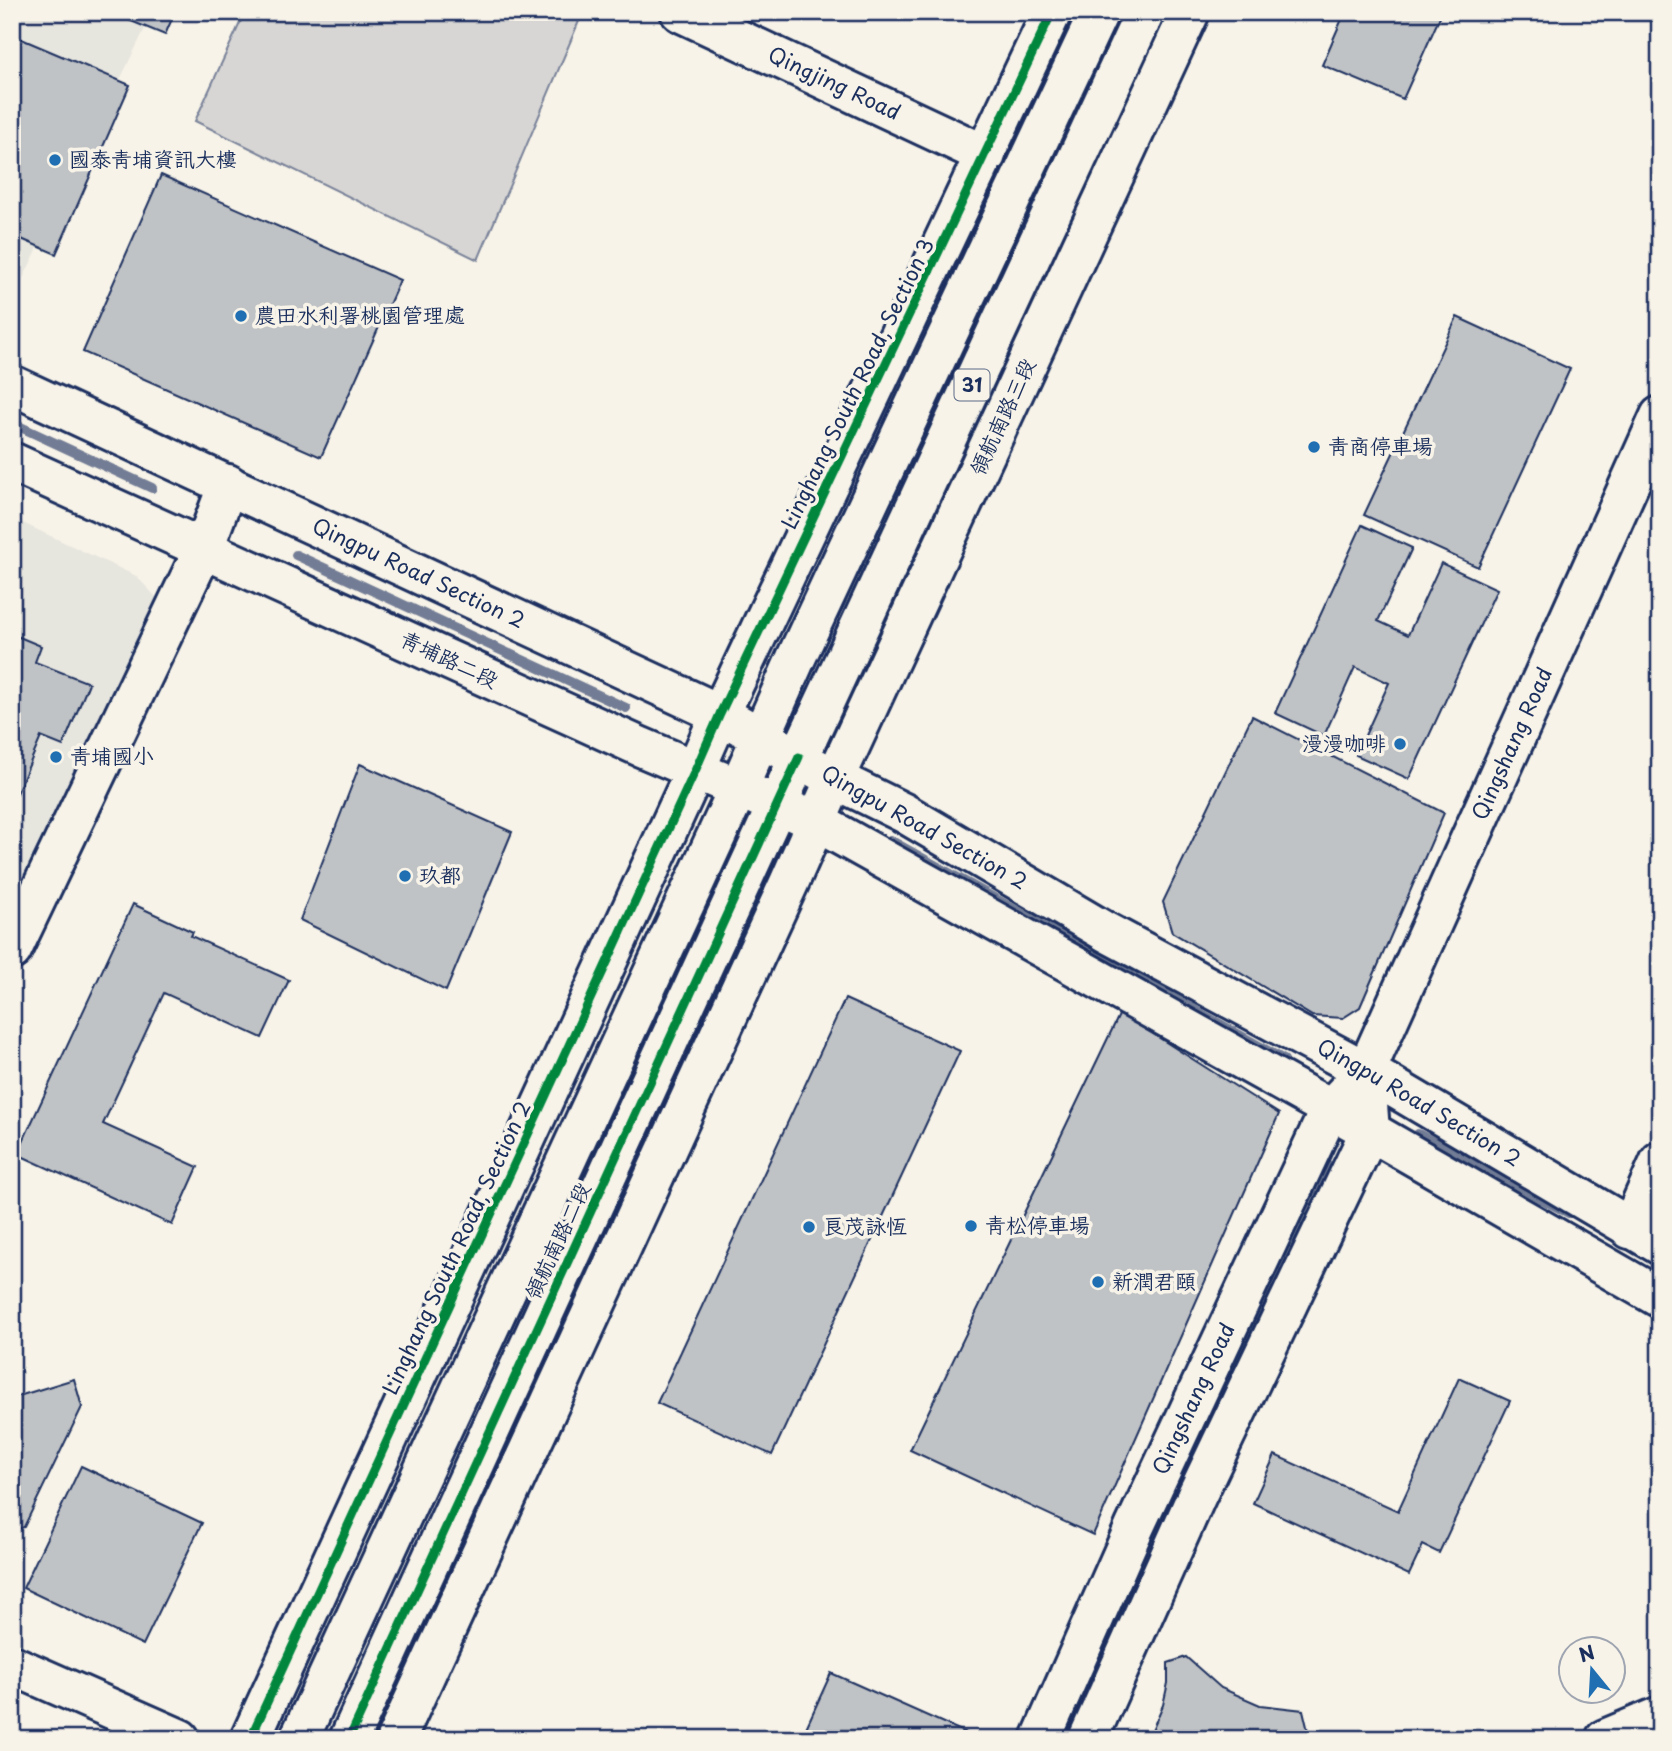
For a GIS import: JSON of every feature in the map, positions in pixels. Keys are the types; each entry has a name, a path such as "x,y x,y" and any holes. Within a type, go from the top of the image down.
{"street":[{"name":"Qingjing Road","path":"680,12 986,155"},
{"name":"Linghang South Road, Section 3","path":"695,771 1052,12"},
{"name":"31","path":"738,789 1099,12"},
{"name":"31","path":"799,757 1145,12"},
{"name":"領航南路三段","path":"816,821 1190,12"},
{"name":"Qingpu Road Section 2","path":"12,385 720,714 835,779 904,813 1106,932 1366,1071 1645,1237"},
{"name":"Qingshang Road","path":"1041,1739 1135,1526 1330,1109 1366,1071 1660,416"},
{"path":"12,462 204,548"},
{"path":"12,950 204,548 228,484"},
{"name":"青埔路二段","path":"204,548 695,771"},
{"name":"領航南路二段","path":"349,1739 799,757"},
{"path":"695,771 816,821 1370,1131 1660,1298"},
{"name":"Linghang South Road, Section 2","path":"250,1739 695,771"},
{"name":"領航南路二段","path":"299,1739 738,789"},
{"name":"31","path":"396,1739 816,821"},
{"name":"Qingshang Road","path":"1088,1739 1197,1495 1370,1131 1366,1071"},
{"path":"1645,1237 1660,1161"},
{"path":"12,1665 180,1739"},
{"path":"1605,1739 1660,1716"}],"shaded area":[{"name":"國泰青埔資訊大樓","path":"12,12 153,12 12,301"},
{"path":"245,12 582,14 478,260 195,121"},
{"name":"青埔國小","path":"12,518 136,576 158,599 155,630 12,950"}],"building":[{"path":"109,12 175,12 165,35"},
{"path":"1345,12 1442,12 1403,99 1322,65"},
{"name":"國泰青埔資訊大樓","path":"12,35 130,85 56,254 12,235"},
{"name":"農田水利署桃園管理處","path":"161,175 400,280 321,457 83,352"},
{"path":"1457,317 1570,369 1478,567 1364,515"},
{"path":"1362,525 1412,548 1378,621 1408,635 1441,563 1497,589 1409,779 1356,755 1389,683 1355,667 1324,736 1275,713"},
{"path":"12,634 41,646 35,662 89,683 63,746 41,737 12,805"},
{"path":"1252,716 1444,813 1360,1007 1343,1018 1312,1016 1172,932 1163,902"},
{"name":"玖都","path":"360,764 512,832 446,991 300,920"},
{"path":"133,904 193,932 191,936 289,980 262,1038 164,993 103,1124 198,1167 172,1225 17,1154"},
{"name":"良茂詠恆","path":"845,999 960,1051 772,1455 657,1403"},
{"name":"新潤君頤","path":"1120,1013 1279,1114 1093,1535 910,1450"},
{"path":"1459,1378 1510,1401 1439,1553 1423,1545 1409,1575 1253,1503 1275,1455 1398,1511"},
{"path":"74,1379 82,1407 24,1527 12,1531 12,1398"},
{"path":"81,1466 202,1523 143,1645 23,1588"},
{"path":"1186,1657 1221,1688 1260,1705 1303,1710 1308,1731 1300,1739 1148,1739 1163,1705 1168,1683 1168,1663"},
{"path":"831,1673 975,1737 801,1739"}],"waterway":[{"path":"12,423 152,488"},
{"path":"296,555 626,708"},
{"path":"890,840 1284,1060"},
{"path":"1418,1134 1569,1213"},
{"path":"1062,1739 1328,1165"}],"cycle path":[{"path":"250,1739 720,714 1052,12"},
{"path":"349,1739 799,757"}],"place":[{"name":"國泰青埔資訊大樓","path":"55,160"},
{"name":"農田水利署桃園管理處","path":"241,316"},
{"name":"青商停車場","path":"1314,447"},
{"name":"漫漫咖啡","path":"1400,744"},
{"name":"青埔國小","path":"56,757"},
{"name":"玖都","path":"405,876"},
{"name":"青松停車場","path":"971,1226"},
{"name":"良茂詠恆","path":"809,1227"},
{"name":"新潤君頤","path":"1098,1282"}]}
